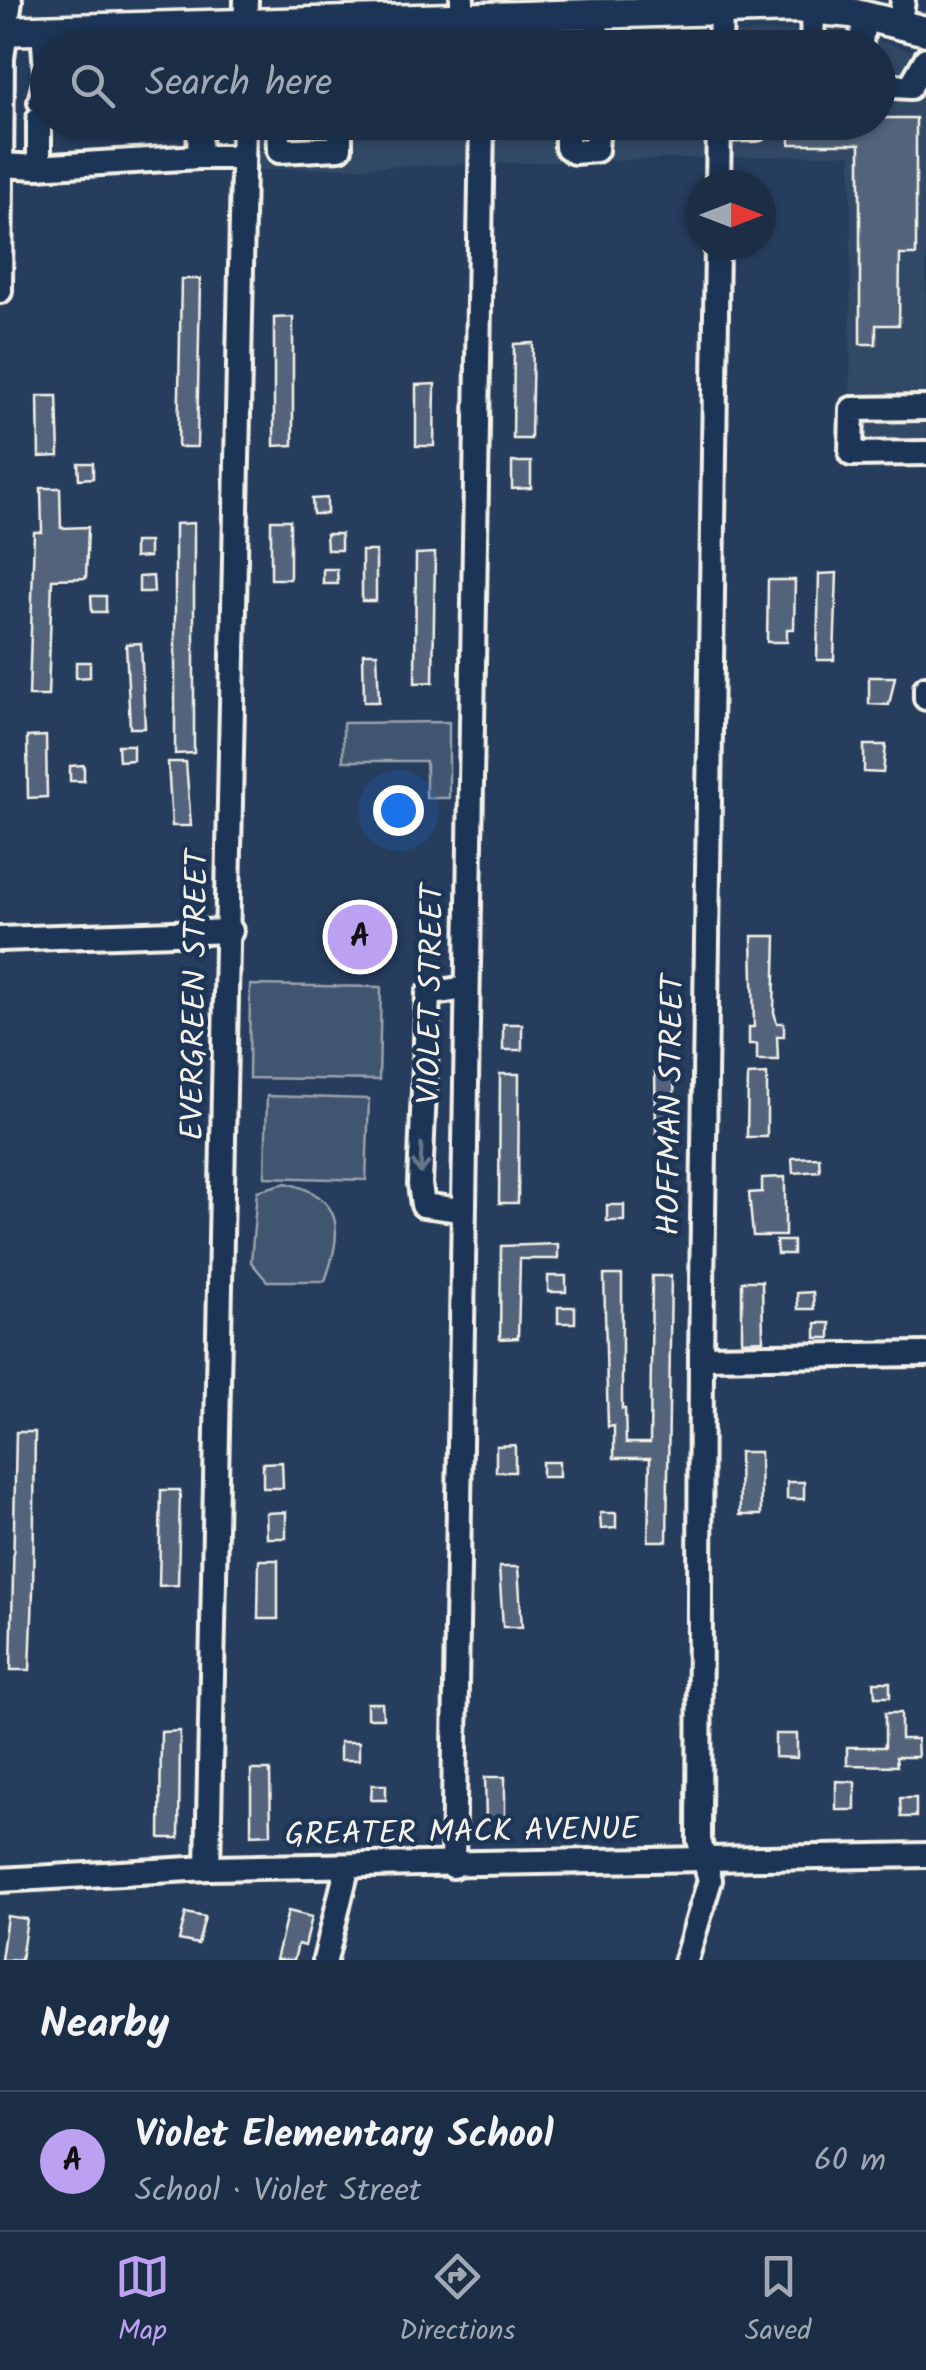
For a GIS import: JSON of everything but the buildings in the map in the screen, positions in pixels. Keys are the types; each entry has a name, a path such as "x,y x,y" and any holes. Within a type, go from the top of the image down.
{"main road":[{"path":"349,30 372,20 455,12 594,8 812,9 910,18"},
{"path":"194,30 246,24"},
{"path":"3,31 30,30"}],"street":[{"path":"0,291 3,31 10,0"},
{"path":"720,30 721,8"},
{"path":"812,9 812,30"},
{"path":"863,30 865,16"},
{"path":"372,20 376,30"},
{"path":"896,86 910,87 926,58"},
{"path":"40,140 40,167"},
{"path":"199,158 200,140"},
{"name":"EVERGREEN STREET","path":"208,1868 231,931 243,140"},
{"path":"279,140 279,150 340,148 340,140"},
{"name":"VIOLET STREET","path":"453,1866 460,1210 482,140"},
{"path":"567,140 567,147 574,152 590,153 596,150 597,140"},
{"path":"718,170 719,140"},
{"path":"1,159 40,167 243,157"},
{"name":"HOFFMAN STREET","path":"686,1960 710,1880 699,1840 700,1358 718,260"},
{"path":"926,408 852,408 851,454 926,453"},
{"path":"926,688 926,698"},
{"path":"0,939 231,931"},
{"path":"460,1210 424,1204 420,1184 428,994 465,988"},
{"path":"700,1358 926,1354"},
{"name":"GREATER MACK AVENUE","path":"0,1880 208,1868 347,1869 926,1854"},
{"path":"325,1960 347,1869"}],"shaded area":[{"path":"896,46 926,55 926,464 850,467 851,154 255,170 256,140 896,140"},
{"path":"449,722 449,798 426,798 426,761 343,761 343,723"},
{"path":"250,985 381,987 379,1080 249,1078"},
{"path":"267,1096 369,1099 366,1180 265,1177"},
{"path":"286,1183 320,1197 334,1219 335,1247 325,1281 267,1281 251,1262 257,1191"}],"place":[{"name":"Violet Elementary School","path":"360,937"}]}
